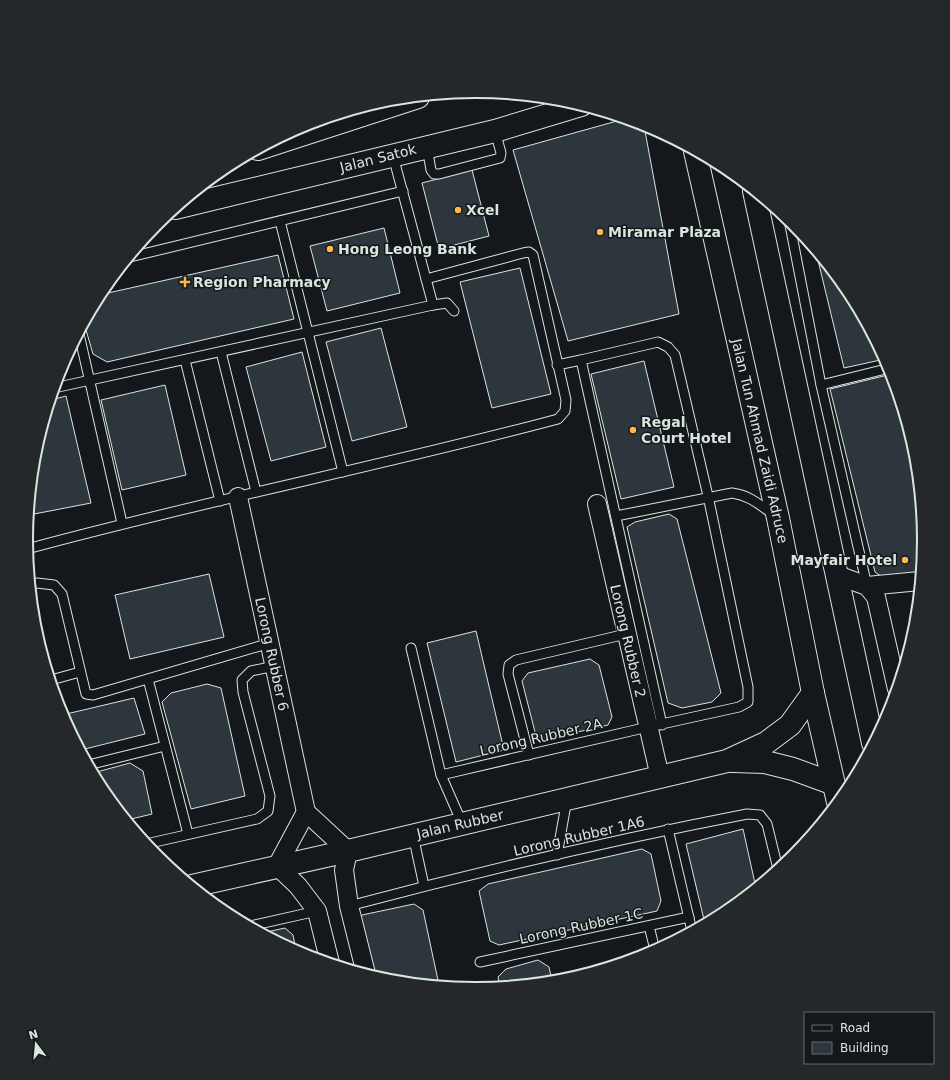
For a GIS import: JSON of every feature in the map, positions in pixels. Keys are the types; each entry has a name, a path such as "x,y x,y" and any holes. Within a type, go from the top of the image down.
{"main road":[{"path":"296,137 391,106"},
{"name":"Jalan Satok","path":"188,205 495,130 570,108"},
{"name":"Jalan Tun Ahmad Zaidi Adruce","path":"696,157 778,518 813,693 836,793"},
{"path":"756,199 871,735"},
{"name":"Jalan Rubber","path":"198,884 348,851 727,761 766,743 790,725 813,693"},
{"name":"Jalan Rubber","path":"727,761 765,762 793,769 836,793"}],"street":[{"name":"Lorong Rubber 6","path":"238,497 306,812"},
{"name":"Lorong Rubber 2","path":"597,504 626,634 655,726 660,777"},
{"path":"836,575 867,586 915,581"},
{"path":"867,586 876,597 895,679"},
{"path":"329,957 317,911 298,886 277,866 306,812 348,851 344,870 349,906 364,968"}],"lane":[{"path":"427,146 431,170 434,174 440,174 500,158 501,154 495,130"},
{"path":"393,154 433,305"},
{"path":"139,254 403,191"},
{"path":"280,221 343,472"},
{"path":"791,231 821,385 867,586"},
{"path":"33,547 122,523 343,472 558,419 565,411 566,400 533,255 529,252 426,279"},
{"path":"61,386 433,305 447,303 454,311"},
{"path":"81,342 122,523"},
{"path":"557,365 658,342 668,347 675,356 708,496"},
{"path":"221,352 256,492"},
{"path":"185,360 220,501"},
{"path":"581,360 616,516 655,726"},
{"path":"821,385 882,370"},
{"path":"616,516 708,496 732,493 743,494 754,500 778,518"},
{"name":"Lorong Rubber 2A","path":"441,775 739,707 748,702 748,687 708,496"},
{"path":"35,583 54,585 62,594 86,694 93,695 270,644"},
{"path":"529,755 508,674 509,665 516,660 626,634"},
{"path":"412,648 441,775 462,823"},
{"path":"153,842 257,819 268,811 270,796 243,692 242,680 251,670 275,666"},
{"path":"55,679 80,672"},
{"path":"148,680 188,834"},
{"path":"93,763 165,746"},
{"path":"557,855 567,799"},
{"name":"Lorong Rubber 1A6","path":"349,906 424,886 557,855 747,814 760,815 767,824 777,863"},
{"path":"668,830 690,926"},
{"path":"413,835 424,886"},
{"path":"257,924 317,911"},
{"name":"Lorong Rubber 1C","path":"480,962 688,917"},
{"path":"649,926 653,944"}],"building":[{"name":"Miramar Plaza","path":"617,121 645,133 679,314 568,341 513,150"},
{"path":"472,170 489,236 439,249 422,183"},
{"path":"384,228 400,293 327,311 310,246"},
{"path":"278,255 294,319 107,362 93,354 86,331 108,293"},
{"path":"818,262 843,294 858,319 878,361 844,368"},
{"path":"520,268 551,394 492,408 460,282"},
{"path":"381,328 407,427 352,441 326,342"},
{"path":"302,352 326,447 271,461 246,367"},
{"name":"Regal Court Hotel","path":"644,361 674,487 621,499 591,374"},
{"path":"885,376 894,398 909,454 916,511 917,540 915,576 889,582 875,572 830,389"},
{"path":"165,385 186,475 122,490 101,400"},
{"path":"66,396 91,503 34,514 41,454 56,399"},
{"path":"669,514 677,519 721,693 712,702 682,708 668,703 627,527 635,522"},
{"path":"209,574 224,637 130,659 115,595"},
{"path":"476,631 504,750 456,762 427,643"},
{"path":"590,659 599,665 612,717 608,725 543,740 536,736 522,681 528,673"},
{"path":"207,684 221,688 245,796 191,809 162,702 171,693"},
{"path":"134,698 145,734 86,749 69,713"},
{"path":"130,763 143,771 152,814 132,819 107,786 98,772"},
{"path":"743,829 755,882 721,908 704,918 686,844"},
{"path":"642,849 651,854 661,901 657,911 499,945 490,941 479,891 488,884"},
{"path":"414,904 423,910 438,980 389,974 370,969 358,922 362,915"},
{"path":"285,928 293,935 294,943 280,936 270,931"},
{"path":"538,960 549,967 551,975 499,981 498,977 506,969"}],"place":[{"name":"Xcel","path":"458,210"},
{"name":"Miramar Plaza","path":"600,232"},
{"name":"Hong Leong Bank","path":"330,249"},
{"name":"Region Pharmacy","path":"185,282"},
{"name":"Regal Court Hotel","path":"633,430"},
{"name":"Mayfair Hotel","path":"905,560"}]}
